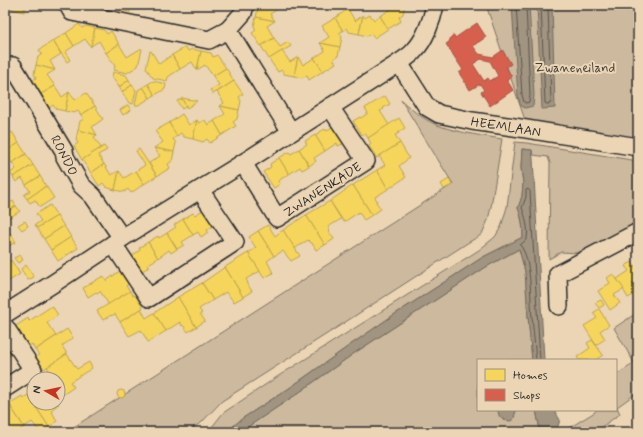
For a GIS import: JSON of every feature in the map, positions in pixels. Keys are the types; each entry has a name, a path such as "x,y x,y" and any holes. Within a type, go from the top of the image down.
{"street":[{"path":"68,5 72,12 209,40 228,30 243,13 245,5"},
{"path":"5,314 399,63 414,51 424,36 435,5"},
{"path":"228,30 291,132"},
{"name":"HEEMLAAN","path":"399,63 426,107 439,114 472,121 638,147"},
{"name":"RONDO","path":"13,66 64,151 65,157 81,185 93,196 118,241"},
{"name":"ZWANENKADE","path":"243,163 277,218 360,165 366,161 330,107"},
{"path":"118,241 149,298 235,242 200,190"},
{"path":"559,306 558,274 638,232"},
{"path":"5,327 33,370 5,388"}],"green space":[{"name":"Zwaneneiland","path":"486,5 638,5 638,142 526,123"},
{"path":"401,100 421,116 437,125 465,133 502,139 491,207 488,220 482,234 222,401 201,423 186,432 66,432 453,184"},
{"path":"515,142 638,161 638,221 591,249 578,253 561,252 549,259 550,163 548,157 533,155 532,150 522,149 521,168 523,183 522,196 518,208 522,222 523,237 483,257 392,316 288,389 243,418 226,432 208,432 223,413 280,375 479,250 495,237 501,227 507,207"},
{"path":"519,249 525,271 532,359 477,359 477,411 498,411 499,415 504,421 516,411 536,411 539,432 243,432 249,426 356,352 486,267"},
{"path":"638,312 638,392 617,407 617,374 633,364 633,361 614,328"},
{"path":"617,407 620,414 594,432 554,432 556,429 569,428 595,412 617,411"}],"water":[{"path":"512,5 529,5 534,95 533,106 525,108 520,105 518,96"},
{"path":"537,5 552,5 555,108 542,109"},
{"path":"522,149 532,150 544,359 532,359 525,271 519,249 486,267 356,352 249,426 243,432 226,432 243,418 288,389 392,316 483,257 523,237 522,222 518,208 522,196 523,183 521,168"},
{"path":"498,411 516,411 514,418 511,421 505,420 499,415"},
{"path":"536,411 555,411 560,420 554,432 539,432"}],"building: Homes":[{"path":"13,5 26,5 24,12 12,9"},
{"path":"116,5 141,5 136,8 131,7 130,12 115,9"},
{"path":"262,5 280,5 281,7 270,14 275,21 256,17 258,8"},
{"path":"388,5 405,5 403,14 399,17 401,21 388,29 380,16 391,9"},
{"path":"348,9 355,21 363,15 359,34 349,32 347,28 343,31 335,18"},
{"path":"363,15 365,18 370,15 374,20 380,16 388,29 374,38 372,34 367,36 359,34"},
{"path":"256,17 275,21 267,26 274,38 261,46 252,33 256,30 254,26"},
{"path":"335,18 343,31 339,33 342,37 340,47 320,43 329,37 322,26"},
{"path":"79,24 82,28 86,26 95,28 91,47 85,39 74,46 66,33"},
{"path":"95,28 104,30 107,34 111,31 119,44 106,53 99,41 91,46"},
{"path":"66,33 74,46 65,52 70,60 67,62 53,41"},
{"path":"274,38 280,47 288,42 291,46 269,59 261,46"},
{"path":"53,41 61,54 50,61 55,70 36,65 38,57 42,54 39,50"},
{"path":"320,43 340,47 338,56 333,59 336,63 323,71 314,58 325,51"},
{"path":"119,44 127,57 142,49 138,66 127,73 114,70 115,66 106,53"},
{"path":"186,47 188,51 192,49 201,51 197,70 192,62 180,69 172,55"},
{"path":"150,51 159,64 172,55 180,69 168,77 167,81 153,78 146,68"},
{"path":"201,51 211,53 213,57 217,55 226,68 213,76 205,65 197,70"},
{"path":"282,51 290,62 298,57 294,76 284,74 282,70 278,72 269,59"},
{"path":"298,57 303,65 314,58 323,71 309,80 307,75 302,78 294,76"},
{"path":"36,65 55,70 47,75 55,86 41,94 32,81 36,78 34,74"},
{"path":"226,68 234,81 213,94 210,90 219,85 213,76"},
{"path":"113,72 126,75 129,80 119,87 112,77"},
{"path":"129,80 132,85 122,92 119,87"},
{"path":"153,81 166,84 165,89 155,95 148,84"},
{"path":"234,81 243,94 239,97 241,101 239,110 220,106 224,103 217,92"},
{"path":"148,84 155,95 150,98 143,87"},
{"path":"132,85 136,90 133,104 129,103 122,92"},
{"path":"55,86 62,97 69,92 65,111 56,109 53,105 49,108 41,94"},
{"path":"143,87 150,98 139,105 135,105 138,90"},
{"path":"69,92 75,100 86,93 95,106 81,115 78,111 74,113 65,111"},
{"path":"385,96 390,104 380,111 389,125 368,138 365,133 362,135 353,121 368,113 365,108"},
{"path":"182,98 197,101 187,108"},
{"path":"182,99 186,106 182,109 177,101"},
{"path":"128,105 131,110 123,115 120,110"},
{"path":"95,106 103,119 92,127 97,135 78,130 80,121 84,119 81,115"},
{"path":"220,106 239,110 237,119 233,122 236,126 222,135 214,121 225,114"},
{"path":"182,114 189,125 197,120 193,139 184,137 181,133 177,136 169,123"},
{"path":"399,118 405,128 395,135 400,143 377,158 369,146 371,144 368,138"},
{"path":"197,120 199,123 205,120 208,125 214,121 222,135 210,143 207,139 203,142 193,139"},
{"path":"169,123 177,136 173,139 176,143 174,152 154,148 163,142 155,131"},
{"path":"334,126 345,143 338,146 337,143 325,151 315,135"},
{"path":"78,130 97,135 94,137 101,148 82,160 74,146 78,143 76,140"},
{"path":"12,132 19,143 5,152 5,136"},
{"path":"315,135 325,151 314,158 316,161 309,166 299,149 307,144 305,141"},
{"path":"19,143 26,154 12,163 8,157 5,158 5,152"},
{"path":"400,143 409,158 399,166 406,177 388,189 377,170 385,165 379,156"},
{"path":"104,146 107,150 98,155 104,164 91,173 82,160"},
{"path":"154,148 174,152 172,161 168,164 170,168 157,176 149,163 160,156"},
{"path":"139,149 157,176 144,184 136,171 145,165 136,151"},
{"path":"299,149 309,166 302,170 300,167 289,174 279,158 289,152 291,154"},
{"path":"26,154 33,165 13,177 10,173 16,169 12,163"},
{"path":"279,158 289,174 278,181 280,184 274,188 263,172 271,167 270,164"},
{"path":"104,164 111,175 119,171 115,190 106,187 103,183 99,186 91,173"},
{"path":"33,165 40,176 26,185 22,178 16,182 13,177"},
{"path":"377,170 388,189 375,197 376,202 381,209 372,215 353,185"},
{"path":"119,171 124,178 136,171 144,184 131,193 128,189 124,192 115,190"},
{"path":"40,176 46,186 27,199 24,195 30,191 26,185"},
{"path":"449,179 452,185 444,189 441,184"},
{"path":"353,185 372,215 364,220 359,212 344,222 330,201"},
{"path":"46,186 54,198 40,207 35,200 30,203 27,199"},
{"path":"13,201 16,206 5,213 5,206"},
{"path":"330,201 341,219 328,227 329,232 334,239 325,245 306,215"},
{"path":"50,205 57,216 37,228 35,225 41,221 36,214"},
{"path":"16,206 20,211 7,219 5,217 5,213"},
{"path":"203,210 213,226 201,237 198,232 193,235 183,219 193,213 195,215"},
{"path":"306,215 325,245 316,250 312,243 308,240 294,249 283,230"},
{"path":"57,216 64,226 44,239 37,228"},
{"path":"183,219 193,235 182,242 184,245 177,249 167,233 176,227 174,225"},
{"path":"25,221 28,226 22,230 18,225"},
{"path":"268,225 275,236 283,230 300,256 291,261 283,251 274,256 258,231"},
{"path":"64,226 71,237 51,250 44,239"},
{"path":"9,231 16,242 7,247 5,244 5,234"},
{"path":"258,231 274,256 267,261 273,273 264,278 248,253 256,248 249,237"},
{"path":"167,233 177,249 171,253 169,250 158,258 148,242"},
{"path":"71,237 78,248 58,261 51,250"},
{"path":"148,242 158,258 147,265 149,267 142,271 132,256 140,250 139,248"},
{"path":"248,253 260,271 246,279 247,284 252,291 243,297 225,267"},
{"path":"20,255 23,260 18,263 14,258"},
{"path":"11,260 20,274 9,281 5,275 5,264"},
{"path":"632,262 638,271 638,280 632,283 638,292 628,298 617,279 629,271 625,266"},
{"path":"26,265 34,277 28,280 21,269"},
{"path":"225,267 243,297 234,302 226,292 213,300 202,283"},
{"path":"120,271 128,284 126,286 130,291 109,305 100,291 88,297 83,288 103,276 106,281"},
{"path":"613,274 624,289 614,295 620,303 610,310 598,291 610,283 607,278"},
{"path":"202,283 213,300 199,309 202,313 200,314 205,321 196,327 178,297"},
{"path":"130,291 133,296 135,295 143,308 120,322 115,314 103,320 97,311"},
{"path":"178,297 196,327 188,332 180,322 166,331 154,313"},
{"path":"601,300 604,305 599,308 595,303"},
{"path":"52,306 58,315 47,323 56,336 35,350 32,344 29,346 16,326 28,318 29,321"},
{"path":"141,309 146,318 154,313 166,331 148,342 141,330 129,336 120,322"},
{"path":"599,309 609,325 600,331 605,339 596,345 584,326 597,318 593,313"},
{"path":"67,329 73,338 62,346 67,354 44,369 36,357 39,355 35,350"},
{"path":"592,340 603,355 597,359 578,359 577,357 590,348 587,343"},
{"path":"5,342 12,354 6,358 5,357"},
{"path":"67,354 77,369 89,362 92,368 70,382 74,387 66,392 66,371 49,371 47,367"},
{"path":"121,390 124,391 124,397 121,398 118,397 117,394 118,391"},
{"path":"22,396 23,398 26,396 26,411 38,411 49,427 40,432 32,422 24,427 9,404"},
{"path":"9,404 24,427 16,432 5,432 5,406"},
{"path":"38,411 52,411 57,421 49,427"}],"building: Shops":[{"path":"477,23 486,37 473,46 479,54 493,57 503,50 511,64 506,67 512,77 507,80 513,90 490,106 481,92 484,90 480,84 470,90 459,73 463,70 446,44 454,35 455,38","holes":["481,59 490,61 498,76 490,81 488,78 484,81 473,64"]}]}
